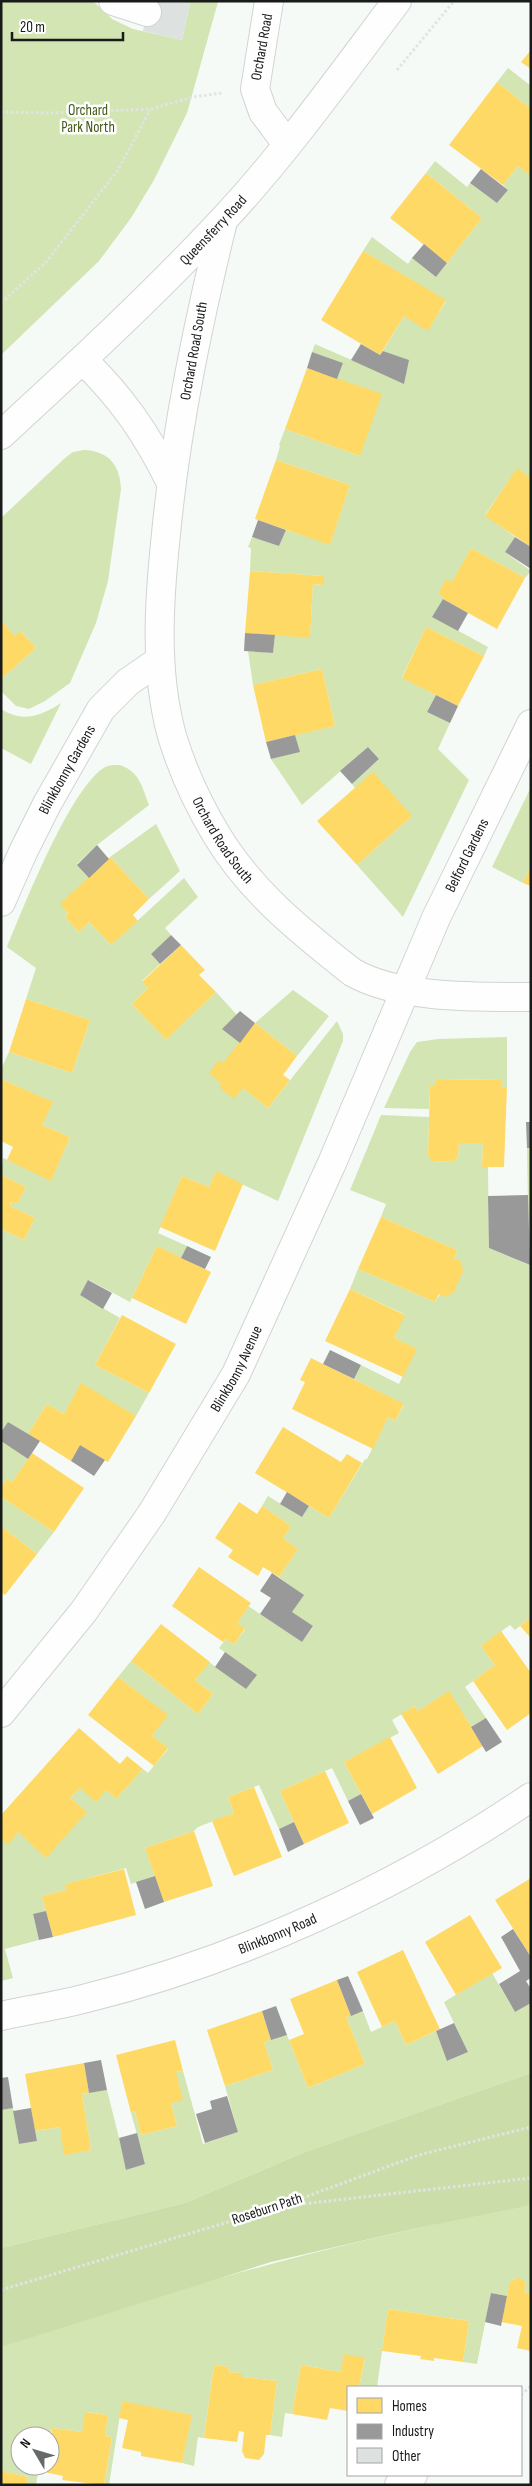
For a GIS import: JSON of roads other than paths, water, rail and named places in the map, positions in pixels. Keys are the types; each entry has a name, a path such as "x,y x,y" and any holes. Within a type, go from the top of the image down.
{"street":[{"path":"113,1 147,12"},
{"name":"Orchard Road","path":"269,1 254,89 263,112 286,144"},
{"name":"Queensferry Road","path":"1,435 83,360 223,220 286,144 397,1"},
{"name":"Orchard Road South","path":"223,220 201,308 171,483 160,592 160,660 172,735 182,765 216,835 256,889 284,916 352,972 364,979 441,995 531,997"},
{"path":"83,360 113,389 133,415 157,454 171,483"},
{"name":"Blinkbonny Gardens","path":"1,902 47,804 101,709 128,682 160,660"},
{"name":"Belford Gardens","path":"406,989 444,902 531,724"},
{"name":"Blinkbonny Avenue","path":"1,1713 84,1610 152,1513 236,1374 332,1163 406,989"},
{"name":"Blinkbonny Road","path":"1,2016 84,1999 227,1954 313,1918 396,1879 480,1832 531,1797"},
{"path":"399,2485 412,2476"}],"park label":[{"name":"Orchard Park North","path":"88,118"}]}
